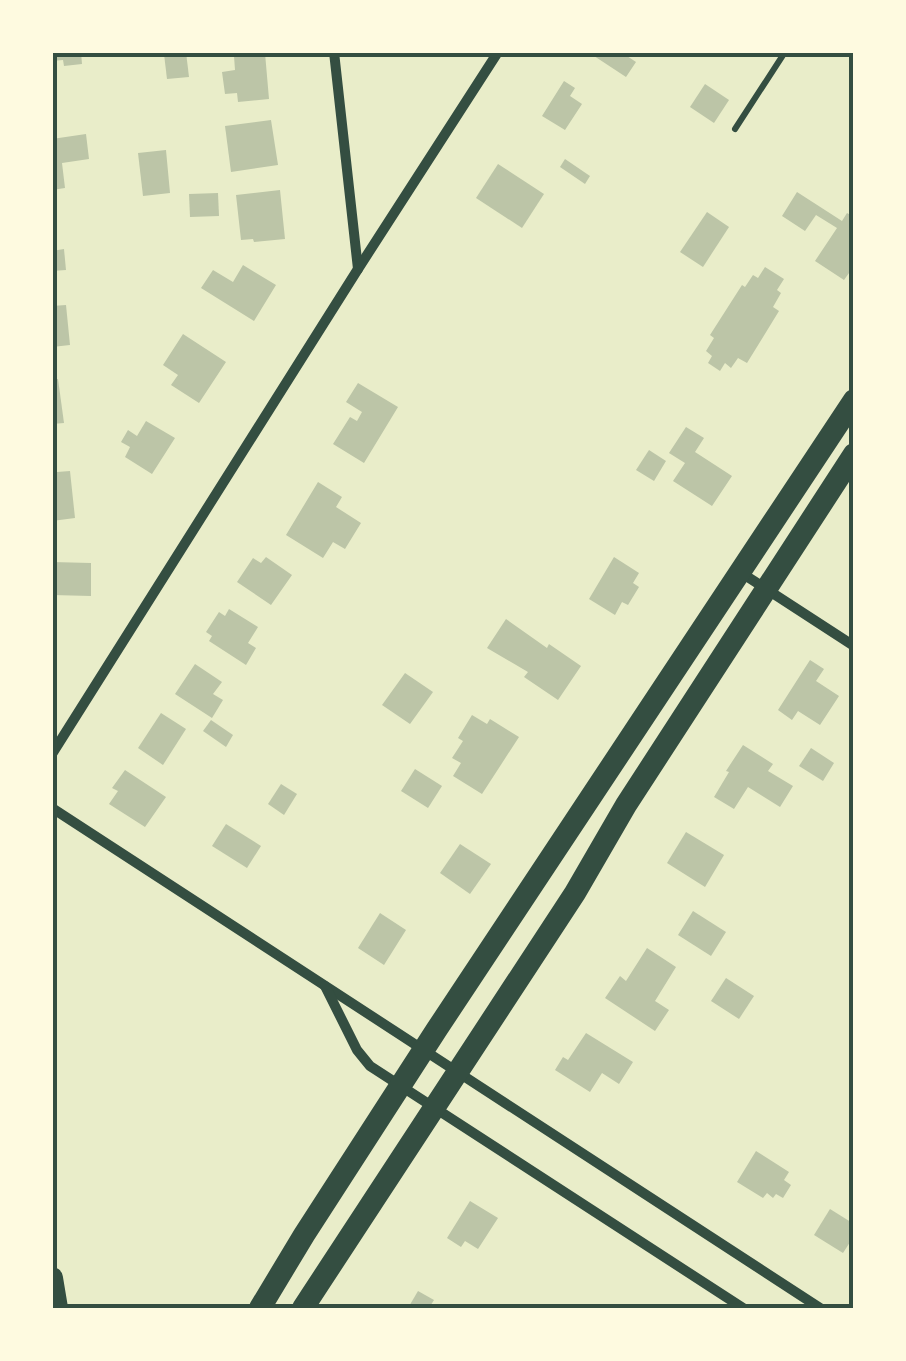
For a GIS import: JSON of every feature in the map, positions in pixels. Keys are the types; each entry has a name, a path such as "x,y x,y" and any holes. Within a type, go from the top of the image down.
{"main road":[{"path":"260,1308 400,1086 854,400"},
{"path":"303,1308 575,893 626,805 854,454"},
{"path":"52,1278 57,1308"}],"street":[{"path":"334,52 358,270"},
{"path":"52,754 498,52"},
{"path":"740,571 854,646"},
{"path":"52,808 820,1308"},
{"path":"324,986 363,1059 742,1308"}],"lane":[{"path":"735,129 785,52"}],"building":[{"path":"52,52 81,52 82,64 64,66 63,60 52,61"},
{"path":"186,52 189,77 167,79 164,54"},
{"path":"588,52 625,52 636,62 626,77"},
{"path":"265,53 269,99 238,102 237,93 225,94 222,72 235,70 234,56"},
{"path":"564,81 575,88 570,96 582,104 565,130 542,116"},
{"path":"705,84 729,100 714,123 690,107"},
{"path":"271,120 278,165 231,172 225,126"},
{"path":"86,134 89,159 62,163 65,188 52,190 52,139"},
{"path":"166,150 170,193 143,196 138,153"},
{"path":"565,159 590,176 585,184 560,167"},
{"path":"498,164 544,194 522,228 476,198"},
{"path":"280,190 285,239 241,240 236,195"},
{"path":"797,192 842,221 847,213 854,217 854,266 844,280 815,261 837,228 816,215 805,231 782,216"},
{"path":"218,193 219,216 190,217 189,194"},
{"path":"707,212 729,227 703,267 680,252"},
{"path":"64,249 66,270 52,271 52,251"},
{"path":"243,265 276,285 254,321 201,288 213,270 233,282"},
{"path":"765,267 784,279 773,307 779,311 747,363 738,358 731,368 725,363 720,371 708,363 712,356 706,351 714,338 710,335 742,285 745,287 753,275 758,278"},
{"path":"66,305 70,345 52,347 52,306"},
{"path":"183,334 226,362 199,403 171,385 178,375 163,365"},
{"path":"58,379 64,423 52,424 52,380"},
{"path":"358,383 398,407 364,463 333,444 350,417 357,421 362,412 346,402"},
{"path":"146,421 175,438 152,474 125,457 130,447 121,442 128,430 137,436"},
{"path":"686,427 704,438 695,452 732,476 712,506 673,481 685,463 669,453"},
{"path":"649,450 666,461 654,481 636,470"},
{"path":"52,455 57,472 70,471 75,518 52,521"},
{"path":"318,482 342,497 336,507 361,523 345,549 333,542 323,558 286,535"},
{"path":"266,557 292,575 271,605 237,582 253,558 261,563"},
{"path":"614,557 639,573 633,583 639,587 628,605 622,602 615,615 589,599"},
{"path":"52,562 91,563 91,596 52,595"},
{"path":"229,609 258,627 248,643 256,648 246,665 209,641 212,636 206,632 219,612 225,616"},
{"path":"506,619 581,666 558,700 524,677 528,672 487,648"},
{"path":"810,660 824,669 816,681 839,696 820,725 798,711 792,720 778,710"},
{"path":"195,664 222,682 213,694 223,700 212,718 175,694"},
{"path":"405,673 433,692 410,724 382,705"},
{"path":"161,713 186,729 163,765 138,748"},
{"path":"472,715 487,724 490,719 519,737 482,794 453,776 461,763 452,758 463,741 458,738"},
{"path":"211,720 233,735 226,747 203,731"},
{"path":"743,745 773,764 768,771 793,786 780,807 748,787 734,809 714,797"},
{"path":"811,748 834,763 823,781 799,766"},
{"path":"415,769 442,786 428,808 401,791"},
{"path":"125,770 166,797 145,827 109,804 118,791 112,788"},
{"path":"281,784 297,794 284,815 268,804"},
{"path":"226,824 261,846 247,868 212,846"},
{"path":"686,832 724,855 705,887 667,863"},
{"path":"460,844 491,864 470,894 440,873"},
{"path":"693,911 726,932 711,956 678,935"},
{"path":"380,913 406,930 384,965 358,948"},
{"path":"647,948 676,967 655,1001 669,1010 655,1031 605,998 620,976 626,981"},
{"path":"726,978 754,996 739,1019 711,1001"},
{"path":"586,1033 633,1062 619,1084 602,1073 590,1092 555,1070 563,1057 568,1060"},
{"path":"756,1151 789,1172 784,1180 791,1185 783,1198 767,1193 763,1198 737,1182"},
{"path":"470,1201 498,1218 478,1249 465,1241 461,1247 447,1238"},
{"path":"830,1209 854,1224 854,1236 843,1253 814,1235"},
{"path":"418,1291 434,1300 429,1308 408,1308"}]}
